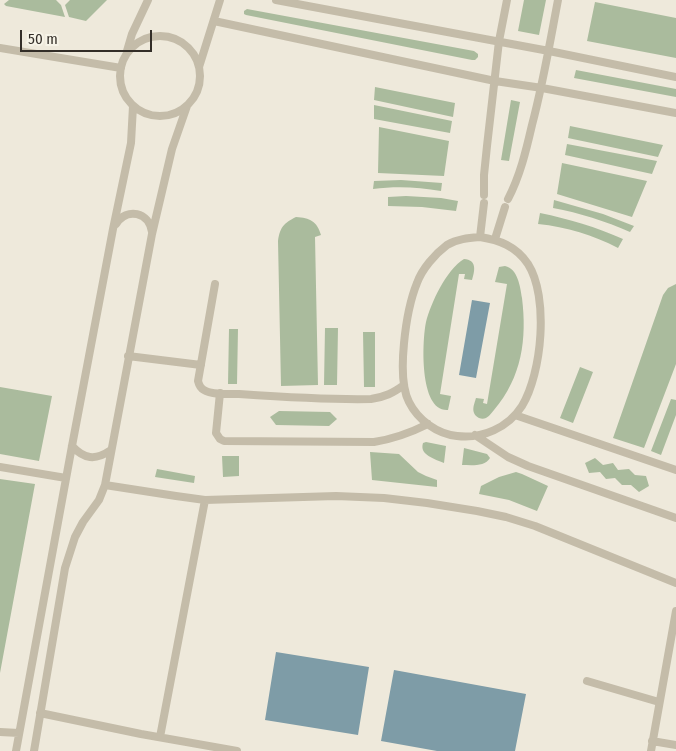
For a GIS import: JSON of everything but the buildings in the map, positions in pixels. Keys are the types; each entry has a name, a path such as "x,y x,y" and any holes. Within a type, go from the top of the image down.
{"lane":[{"path":"125,56 132,47 142,40 154,36 178,39 188,46 195,55 199,67 200,78 194,98 187,106 177,112 166,116 154,116 133,106 126,98 120,78 121,68 132,34 148,0"},
{"path":"199,67 220,0"},
{"path":"276,0 500,41 676,77"},
{"path":"480,237 487,146 507,0"},
{"path":"495,240 524,157 542,88 558,0"},
{"path":"214,21 496,80 676,114"},
{"path":"0,48 121,68"},
{"path":"16,751 72,446 131,143 133,106"},
{"path":"34,751 69,552 79,529 98,500 105,485 152,234 172,150 187,106"},
{"path":"114,229 116,222 122,217 128,214 135,214 142,216 148,221 152,234"},
{"path":"480,237 507,244 528,264 539,294 541,332 535,372 529,392 515,415 503,426 491,432 475,436 457,436 438,431 428,424 409,402 404,385 406,329 417,282 434,257 448,245 461,239 480,237"},
{"path":"214,284 198,381 200,388 206,392 277,397 371,399 393,393 404,385"},
{"path":"128,356 201,365"},
{"path":"220,393 216,433 224,441 374,442 402,436 428,424"},
{"path":"515,415 676,470"},
{"path":"475,436 508,457 528,466 676,518"},
{"path":"72,446 78,452 94,457 103,455 111,450"},
{"path":"0,467 66,478"},
{"path":"105,485 205,500 336,496 384,498 477,511 535,526 676,584"},
{"path":"160,737 205,500"},
{"path":"650,751 676,611"},
{"path":"587,681 659,702"},
{"path":"40,713 237,751"},
{"path":"0,732 19,733"},
{"path":"652,741 676,745"}],"green space":[{"path":"9,0 56,0 61,5 65,17 6,6 4,4"},
{"path":"70,0 107,0 86,21 69,17 65,5"},
{"path":"524,0 546,0 539,35 518,31"},
{"path":"595,2 676,18 676,58 587,41"},
{"path":"247,9 474,51 478,54 478,57 472,60 246,15 244,11"},
{"path":"576,70 676,89 676,97 574,78"},
{"path":"375,87 455,103 453,117 374,100"},
{"path":"511,100 520,102 509,161 501,160"},
{"path":"374,105 452,121 450,133 374,119"},
{"path":"570,126 663,145 658,157 568,138"},
{"path":"379,127 449,141 444,176 378,173"},
{"path":"567,144 657,161 652,174 565,155"},
{"path":"562,163 647,181 632,217 557,194"},
{"path":"401,180 442,183 441,191 407,187 373,189 374,181"},
{"path":"406,196 458,201 456,211 388,206 388,197"},
{"path":"554,200 603,214 634,226 630,232 573,212 553,208"},
{"path":"540,213 582,224 623,239 618,248 580,232 538,224"},
{"path":"296,217 305,218 315,223 321,235 315,237 318,385 281,386 278,241 283,226"},
{"path":"464,259 473,263 474,269 472,280 464,279 465,274 459,274 440,394 451,396 448,410 439,408 432,400 427,388 424,359 425,331 428,314 435,297 451,271"},
{"path":"505,266 516,274 518,279 522,298 523,343 511,384 491,414 481,419 474,414 474,406 476,398 484,399 483,403 487,404 507,284 495,282 499,267"},
{"path":"676,284 676,364 644,448 613,438 663,295 668,288"},
{"path":"325,328 338,328 337,385 324,385"},
{"path":"229,329 238,329 237,384 228,384"},
{"path":"363,332 375,332 375,387 364,387"},
{"path":"580,367 593,372 573,423 560,418"},
{"path":"0,387 52,396 39,461 0,454"},
{"path":"671,399 676,400 676,415 661,455 651,451"},
{"path":"279,411 330,412 337,419 329,426 276,425 270,417"},
{"path":"423,443 446,446 444,463 432,458 423,451"},
{"path":"464,448 487,454 490,458 481,464 462,465"},
{"path":"370,452 399,454 418,472 437,480 437,487 372,480"},
{"path":"222,456 239,456 239,476 223,477"},
{"path":"595,458 603,465 613,463 618,470 629,469 635,475 646,476 649,486 639,492 631,485 622,485 615,478 606,479 600,472 589,473 585,463"},
{"path":"157,469 195,476 194,483 155,477"},
{"path":"516,472 548,486 537,511 509,500 479,494 481,486 499,477"},
{"path":"0,479 35,484 0,673"}],"water":[{"path":"472,300 490,303 476,378 459,375"},
{"path":"276,652 369,667 358,735 265,720"},
{"path":"394,670 526,694 515,751 437,751 381,741"}]}
